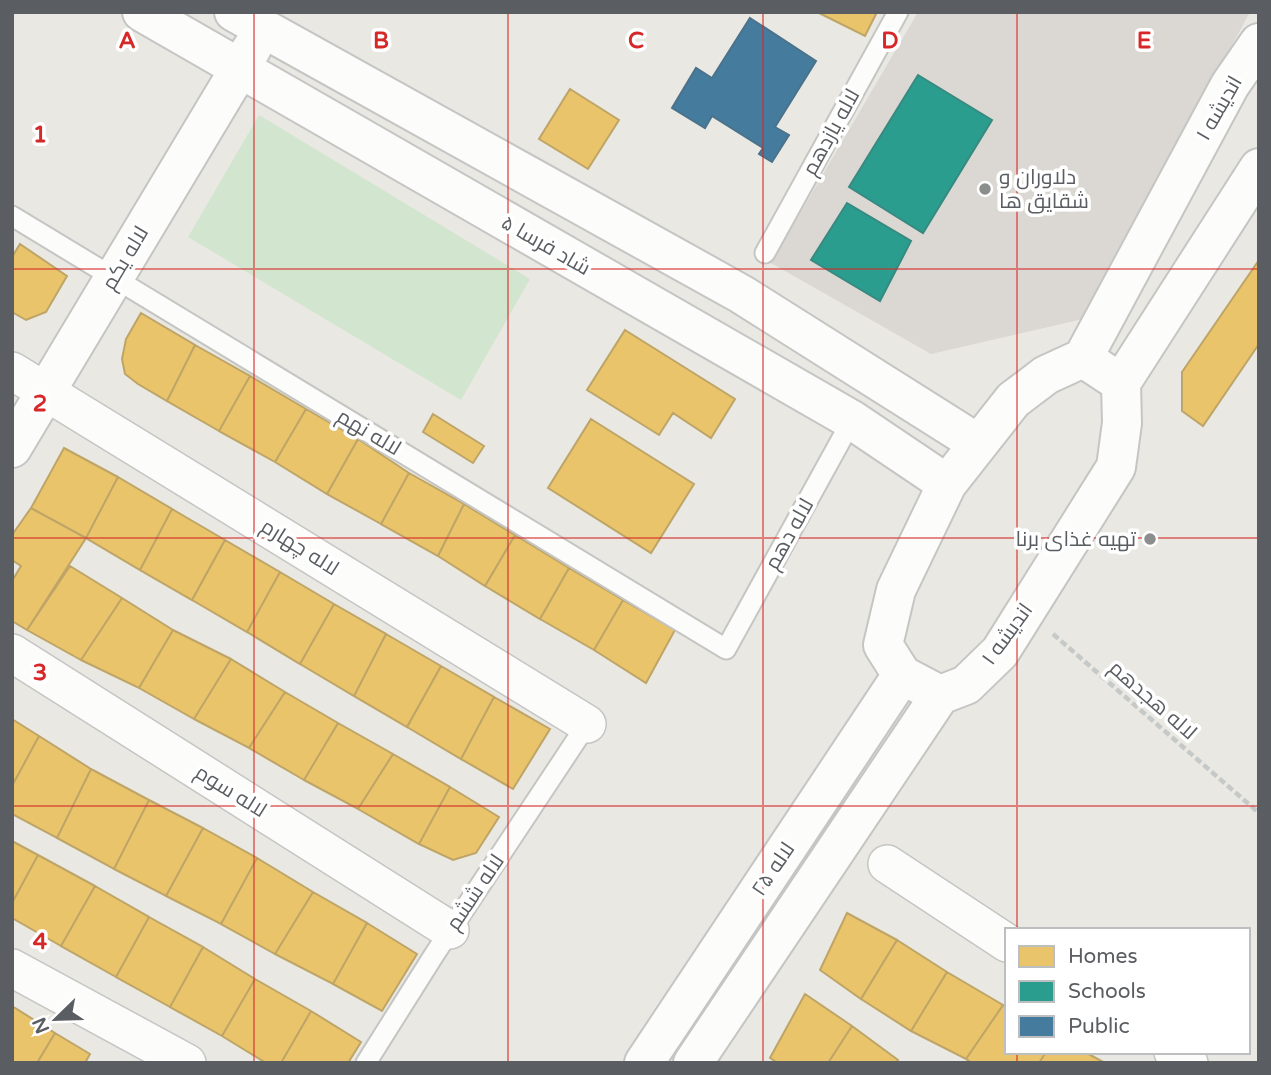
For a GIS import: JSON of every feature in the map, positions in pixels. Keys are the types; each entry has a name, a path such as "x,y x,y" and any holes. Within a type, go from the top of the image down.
{"street":[{"name":"شاد فرسا ۵","path":"142,12 852,420 947,484"},
{"name":"لاله یکم","path":"12,448 240,70 248,21"},
{"path":"248,21 740,294 977,443"},
{"name":"اندیشه ۱","path":"1083,358 1230,85 1259,43"},
{"path":"940,695 902,675 883,645 896,590 947,484 1013,400 1046,375 1083,358 1121,383 1259,168"},
{"name":"لاله چهارم","path":"12,371 587,723"},
{"name":"اندیشه ۱","path":"940,695 966,685 1000,652 1116,467 1122,423 1121,383"},
{"name":"لاله سوم","path":"12,653 450,930"},
{"name":"لاله ۲۵","path":"644,1063 902,675"},
{"name":"لاله ۲۵","path":"693,1063 940,695"},
{"path":"830,782 845,780 857,784 864,794 867,806"},
{"path":"887,864 1005,942"},
{"path":"12,968 187,1063"}],"lane":[{"name":"لاله یازدهم","path":"765,253 898,12"},
{"name":"لاله نهم","path":"12,216 726,649"},
{"name":"لاله دهم","path":"726,649 852,420"},
{"name":"لاله ششم","path":"366,1063 587,723"}],"path":[{"name":"لاله هجدهم","path":"1026,610 1259,813"}],"shaded area":[{"name":"دلاوران و شقایق ها","path":"918,12 1250,12 1083,319 931,354 771,263"}],"green space":[{"path":"259,115 530,279 461,400 188,237"}],"building: Homes":[{"path":"817,12 877,12 865,36"},
{"path":"570,89 619,120 588,169 539,139"},
{"path":"20,244 67,276 46,312 26,320 12,312 12,257"},
{"path":"1259,260 1259,344 1203,426 1182,411 1182,372"},
{"path":"141,313 195,345 167,401 125,374 122,359 126,339"},
{"path":"625,330 735,399 711,438 673,413 659,435 587,390"},
{"path":"195,345 250,376 219,431 167,401"},
{"path":"250,376 306,409 275,462 219,431"},
{"path":"306,409 358,439 327,494 275,462"},
{"path":"433,414 484,446 473,463 423,432"},
{"path":"591,419 694,484 651,553 548,488"},
{"path":"358,439 409,473 381,524 327,494"},
{"path":"64,448 118,477 86,538 31,508"},
{"path":"409,473 464,504 438,556 381,524"},
{"path":"118,477 172,509 140,570 86,538"},
{"path":"464,504 515,535 485,586 438,556"},
{"path":"31,508 86,538 27,630 12,621 12,581 21,566 12,560 12,535"},
{"path":"172,509 225,540 192,600 140,570"},
{"path":"515,535 569,568 540,619 485,586"},
{"path":"225,540 280,572 247,632 192,600"},
{"path":"70,566 122,598 81,660 27,630"},
{"path":"569,568 623,600 594,650 540,619"},
{"path":"280,572 334,604 300,664 247,632"},
{"path":"122,598 173,630 139,688 81,660"},
{"path":"623,600 675,630 646,683 594,650"},
{"path":"334,604 386,634 354,696 300,664"},
{"path":"173,630 231,659 194,719 139,688"},
{"path":"386,634 441,666 407,727 354,696"},
{"path":"231,659 285,692 249,748 194,719"},
{"path":"441,666 494,697 461,759 407,727"},
{"path":"285,692 338,723 304,780 249,748"},
{"path":"494,697 550,729 513,789 461,759"},
{"path":"12,719 39,736 12,786"},
{"path":"338,723 393,754 358,809 304,780"},
{"path":"39,736 91,769 57,838 12,814 12,786"},
{"path":"393,754 450,787 419,844 358,809"},
{"path":"91,769 149,800 114,869 57,838"},
{"path":"450,787 499,817 476,853 453,860 419,844"},
{"path":"149,800 203,828 166,896 114,869"},
{"path":"203,828 257,858 221,924 166,896"},
{"path":"12,841 38,855 12,903"},
{"path":"38,855 95,886 61,946 12,918 12,903"},
{"path":"257,858 313,892 275,954 221,924"},
{"path":"95,886 149,917 116,977 61,946"},
{"path":"313,892 367,923 333,984 275,954"},
{"path":"847,913 897,940 861,999 820,970"},
{"path":"149,917 203,947 170,1007 116,977"},
{"path":"367,923 417,954 382,1011 333,984"},
{"path":"897,940 947,972 911,1031 861,999"},
{"path":"203,947 255,979 222,1036 170,1007"},
{"path":"947,972 1003,1005 966,1059 911,1031"},
{"path":"255,979 311,1011 281,1063 266,1063 222,1036"},
{"path":"805,994 852,1026 828,1063 778,1063 770,1058"},
{"path":"1003,1005 1005,1054 1045,1054 1039,1063 972,1063 966,1059"},
{"path":"12,1006 55,1033 37,1063 12,1063"},
{"path":"311,1011 361,1042 348,1063 281,1063"},
{"path":"852,1026 898,1060 896,1063 828,1063"},
{"path":"55,1033 90,1054 85,1063 37,1063"},
{"path":"1045,1054 1089,1054 1105,1063 1039,1063"}],"building: Schools":[{"path":"918,75 992,120 923,233 849,187"},
{"path":"847,203 911,241 880,301 811,260"}],"building: Public":[{"path":"750,18 816,61 775,127 789,135 772,162 759,154 763,148 712,116 705,128 672,108 696,68 712,78"}],"place":[{"name":"دلاوران و شقایق ها","path":"985,189"},
{"name":"تهیه غذای برنا","path":"1150,539"}]}
